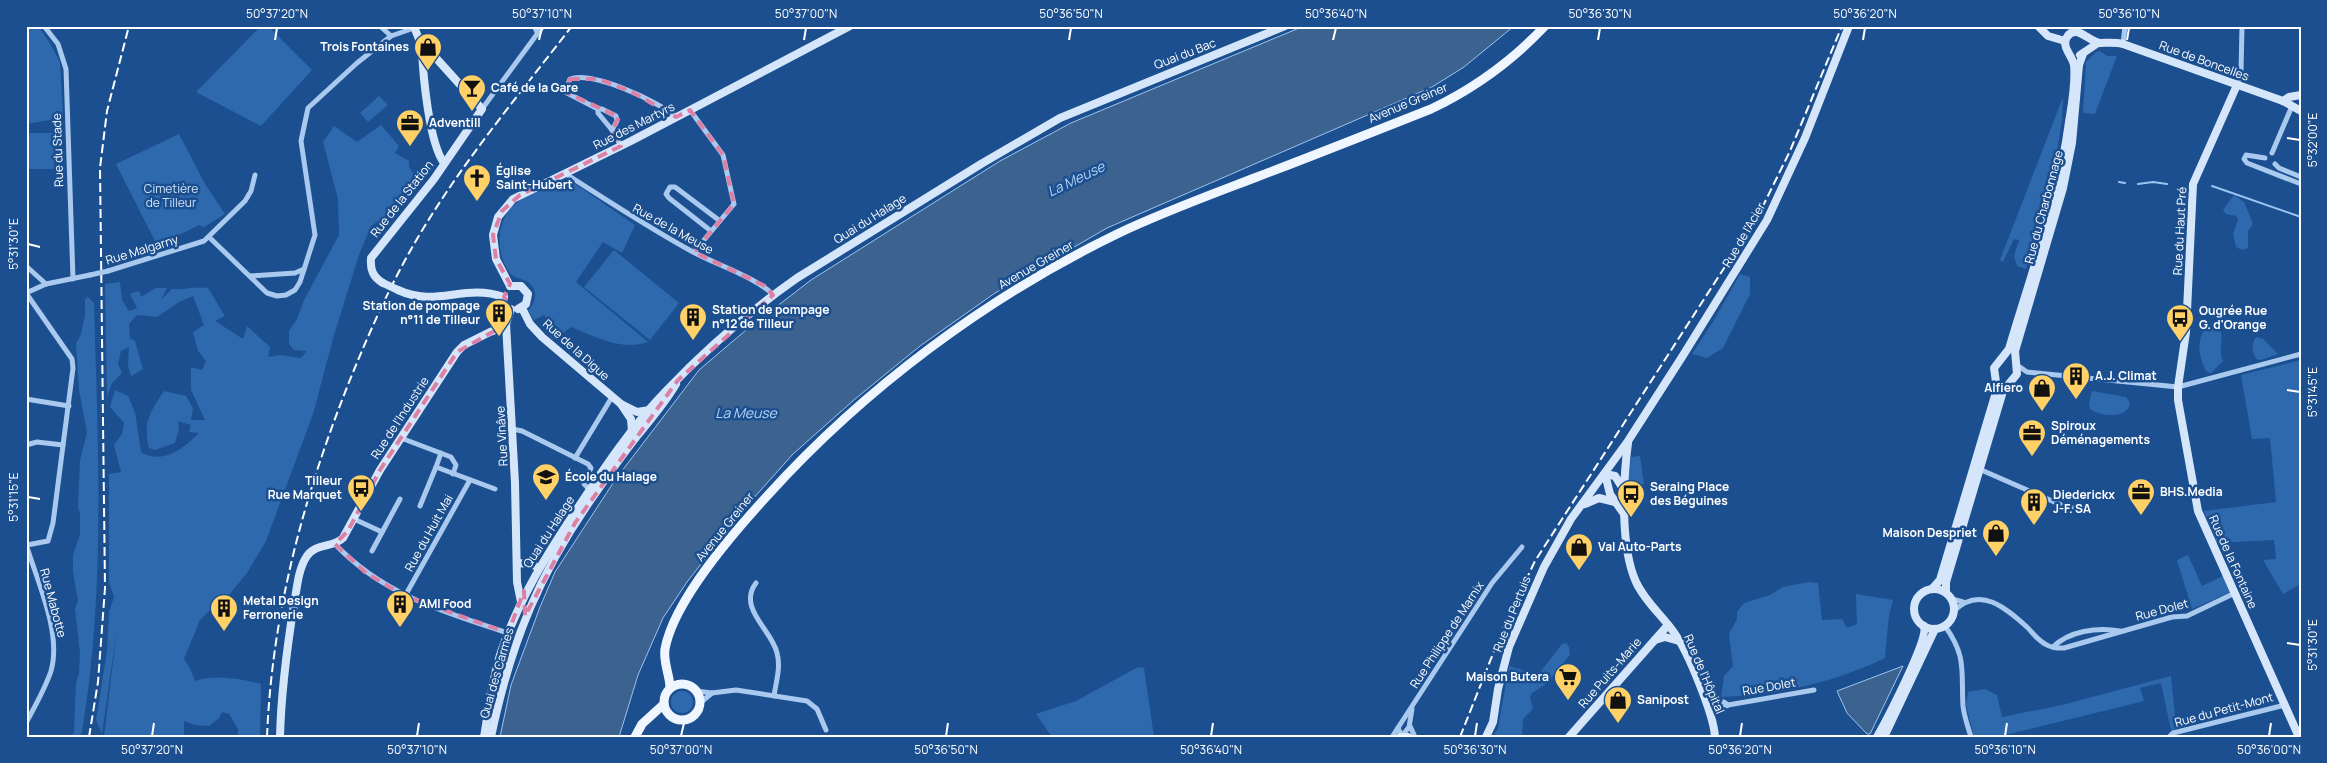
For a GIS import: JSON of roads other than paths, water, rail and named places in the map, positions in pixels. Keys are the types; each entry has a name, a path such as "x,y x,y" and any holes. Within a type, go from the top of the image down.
{"main road":[{"name":"Rue des Martyrs","path":"510,286 496,259 493,235 498,218 513,199 621,146 850,26"},
{"name":"Quai du Bac","path":"1092,103 1285,26"},
{"name":"Avenue Greiner","path":"635,737 642,724 664,704 665,696 670,688 669,674 665,664 665,651 677,617 699,580 734,534 774,488 821,440 878,390 939,342 1010,294 1115,235 1170,211 1430,109 1454,97 1506,64 1545,26"},
{"name":"Rue de l'Acier","path":"1604,474 1711,312 1767,220 1805,138 1849,26"},
{"path":"2038,26 2048,36 2065,41 2065,47 2075,55 2085,52 2098,43"},
{"path":"414,27 422,48 421,64 438,154 444,164"},
{"name":"Rue de Boncelles","path":"2065,41 2072,30 2083,32 2098,43 2122,44 2283,101 2301,111"},
{"path":"2083,32 2088,43 2085,52"},
{"path":"422,48 436,58 482,110"},
{"name":"Rue du Charbonnage","path":"1924,626 1915,617 1914,604 1920,594 1932,589 1940,580 1997,390 1994,368 2009,349 2059,176 2071,104 2074,65 2069,52"},
{"name":"Rue du Charbonnage","path":"2016,376 2015,351 2068,166 2077,108 2079,65 2085,52"},
{"name":"Rue du Haut Pré","path":"2178,387 2186,332 2193,184 2238,86"},
{"path":"2283,101 2286,98 2301,95"},
{"name":"Quai du Halage","path":"508,633 521,602 539,568 590,490 632,432 666,390 706,352 773,295 821,262 1029,134 1092,103"},
{"name":"Rue de la Station","path":"482,110 444,164 371,258 370,266 373,275 383,283 424,298 480,291 504,296"},
{"path":"518,285 527,290 528,301 522,308 511,309 506,304 504,296 510,286 518,285"},
{"name":"Rue de la Digue","path":"522,308 530,324 542,337 612,397 637,412 650,410"},
{"name":"Rue Vinâve","path":"511,309 506,326 513,430 517,582 521,602"},
{"name":"Rue de l'Industrie","path":"334,544 343,538 380,470 460,349 496,329 506,326"},
{"path":"2000,359 2008,358 2017,364"},
{"path":"1877,737 1916,657 1925,633 1924,626 1934,629 1945,626 1950,622 1954,611 1946,582 2003,391 2016,376"},
{"path":"1997,379 2002,382 2009,382"},
{"name":"Quai du Halage","path":"525,616 537,589 575,523 678,380"},
{"name":"Rue de la Fontaine","path":"2178,387 2197,507 2299,737"},
{"name":"Rue de la Digue","path":"621,404 631,419 632,432"},
{"name":"Rue de l'Hôpital","path":"1628,440 1623,489 1624,514 1629,558 1634,579 1643,594 1680,642 1710,714 1715,737"},
{"path":"1623,489 1615,476 1604,474 1608,490 1624,514"},
{"name":"Rue du Pertuis","path":"1486,737 1493,722 1503,669 1515,631 1551,553 1579,508 1604,474"},
{"path":"1579,508 1596,498 1615,502"},
{"path":"280,737 286,653 302,568 307,556 315,549 334,544"},
{"path":"517,563 531,564 539,568 540,575 525,607 525,616"},
{"path":"1932,589 1949,596"},
{"name":"Quai des Carmes","path":"491,737 509,663 525,616"},
{"name":"Rue Puits-Marie","path":"1570,737 1668,625"},
{"path":"1884,737 1934,629"},
{"name":"Quai des Carmes","path":"484,737 496,671 508,633"},
{"path":"1653,640 1665,636 1680,642"},
{"path":"669,674 679,684"},
{"path":"654,715 669,715 678,720 687,719 696,713 700,703 696,691 686,684 679,684 670,688"},
{"path":"664,704 669,715"},
{"path":"1401,736 1408,737"}],"street":[{"name":"Rue du Stade","path":"44,26 58,44 66,69 73,279"},
{"path":"380,26 391,36"},
{"path":"534,26 538,34"},
{"name":"Rue de la Station","path":"482,110 543,26"},
{"path":"2122,44 2125,26"},
{"path":"2238,86 2241,72 2242,26"},
{"path":"255,175 246,201 209,238 267,293 277,296 286,295 295,290 300,282 315,235 301,141 308,108 357,63 391,36 414,27"},
{"path":"612,130 617,120 616,116 565,92 570,79 578,76 598,79 630,91 669,111 676,117"},
{"path":"2260,168 2265,158 2272,153 2292,106"},
{"path":"598,109 621,146"},
{"path":"690,110 723,155 734,204 694,252"},
{"path":"2272,153 2275,164 2279,168 2301,177"},
{"path":"2265,158 2245,157 2245,161 2301,184"},
{"path":"2271,172 2275,164"},
{"name":"Rue de la Meuse","path":"566,174 627,214 694,252 765,286 773,295"},
{"path":"711,231 668,198 666,194 670,187 675,187 720,221"},
{"name":"Rue Malgarny","path":"26,293 46,284 108,271 209,238"},
{"path":"26,266 46,284"},
{"path":"250,276 295,273 304,269"},
{"path":"26,293 72,359 73,376 53,523 48,541 26,544"},
{"path":"2016,376 2027,372 2178,387 2301,354"},
{"path":"2017,364 2027,372"},
{"path":"575,458 612,397"},
{"path":"26,399 69,406"},
{"path":"513,430 522,432 590,466 584,481 584,484 590,490"},
{"path":"401,438 451,457 455,462 453,474"},
{"path":"26,445 37,442 63,445"},
{"path":"420,506 441,453"},
{"path":"436,467 495,489"},
{"path":"1979,468 2066,507 2081,510"},
{"name":"Rue du Huit Mai","path":"405,596 470,480"},
{"path":"372,550 400,499"},
{"path":"354,518 382,532"},
{"name":"Rue Mabotte","path":"26,544 50,619 54,642 51,670 26,723"},
{"path":"334,544 366,573 405,596 508,633"},
{"name":"Rue Philippe de Marnix","path":"1392,737 1492,583 1522,547"},
{"path":"26,568 33,566"},
{"path":"756,583 752,592 753,609 775,646 778,659 774,696"},
{"name":"Rue Dolet","path":"2053,647 2064,648 2172,618 2187,616 2235,593"},
{"path":"1949,596 1963,602"},
{"path":"1954,611 1963,602 1981,598 1991,601 2028,628 2043,644 2053,647"},
{"path":"1945,626 1960,656 1964,671 1963,705 1970,737"},
{"name":"Rue Dolet","path":"2053,647 2062,638 2102,628 2120,632"},
{"path":"696,691 712,693 736,690 811,703 820,713 826,730"},
{"name":"Rue Dolet","path":"1710,714 1728,705 1814,690"},
{"path":"700,703 712,693"},
{"name":"Rue Dolet","path":"1706,704 1724,702 1728,705"},
{"name":"Rue du Petit-Mont","path":"2170,737 2173,733 2285,705"},
{"path":"1398,728 1401,736 1406,733 1410,725 1412,708"},
{"path":"1410,725 1415,737"}],"water":[{"name":"La Meuse","path":"1304,26 1514,26 1464,67 1432,87 1107,228 995,293 920,346 855,399 793,454 743,510 687,582 663,618 638,675 619,737 500,737 511,685 555,572 615,480 699,370 746,330 811,280 1000,161 1071,123"},
{"path":"1903,666 1870,734 1867,734 1847,713 1837,691"}],"waterway":[{"path":"2119,182 2125,183"},
{"path":"2138,184 2153,182 2167,184"},
{"path":"2212,186 2301,217"}],"railway":[{"path":"89,737 98,682 105,588 100,168 107,111 129,26"},
{"path":"267,737 276,641 295,547 322,455 364,347 388,293 426,224 496,123 572,26"},
{"path":"1460,737 1504,626 1535,561 1759,214 1790,151 1842,26"}],"place":[{"name":"Trois Fontaines","path":"428,71"},
{"name":"Café de la Gare","path":"472,112"},
{"name":"Adventill","path":"410,147"},
{"name":"Église Saint-Hubert","path":"477,202"},
{"name":"Station de pompage n°11 de Tilleur","path":"499,337"},
{"name":"Station de pompage n°12 de Tilleur","path":"693,341"},
{"name":"Ougrée Rue G. d'Orange","path":"2180,342"},
{"name":"A.J. Climat","path":"2076,400"},
{"name":"Alfiero","path":"2042,412"},
{"name":"Spiroux Déménagements","path":"2032,457"},
{"name":"École du Halage","path":"546,501"},
{"name":"Tilleur Rue Marquet","path":"361,512"},
{"name":"BHS.Media","path":"2141,516"},
{"name":"Seraing Place des Béguines","path":"1631,518"},
{"name":"Diederickx J-F. SA","path":"2034,526"},
{"name":"Maison Despriet","path":"1996,557"},
{"name":"Val Auto-Parts","path":"1579,571"},
{"name":"AMI Food","path":"400,628"},
{"name":"Metal Design Ferronerie","path":"224,632"},
{"name":"Maison Butera","path":"1568,701"},
{"name":"Sanipost","path":"1618,724"}],"park label":[{"name":"Cimetière de Tilleur","path":"171,196"}]}
